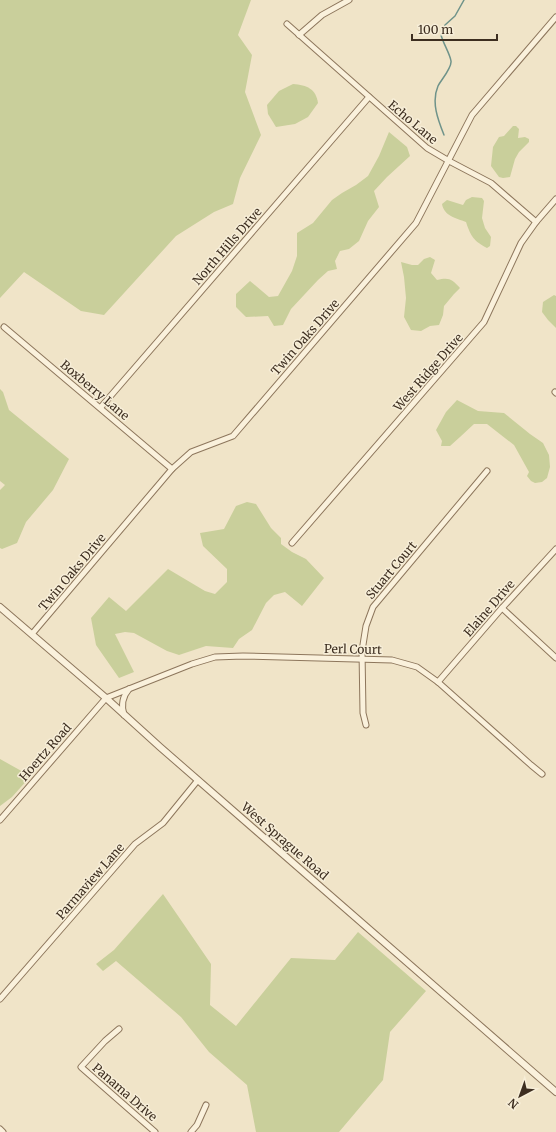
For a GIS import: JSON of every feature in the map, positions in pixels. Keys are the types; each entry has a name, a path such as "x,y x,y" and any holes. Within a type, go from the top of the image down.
{"street":[{"path":"299,35 322,15 342,2 349,0"},
{"name":"Twin Oaks Drive","path":"32,634 172,469 191,452 233,436 416,223 472,115 556,17"},
{"name":"Echo Lane","path":"287,24 368,97 428,148 448,161 491,183 536,222"},
{"name":"North Hills Drive","path":"100,407 368,97"},
{"name":"West Ridge Drive","path":"292,544 484,322 521,243 536,222 556,199"},
{"name":"Boxberry Lane","path":"4,327 172,469"},
{"name":"Stuart Court","path":"366,725 363,713 363,642 366,626 373,606 487,471"},
{"name":"Elaine Drive","path":"438,682 556,548"},
{"name":"West Sprague Road","path":"0,607 556,1092"},
{"path":"502,608 556,658"},
{"name":"Perl Court","path":"106,698 192,664 215,657 243,656 392,660 417,667 438,682 530,765 542,774"},
{"path":"124,715 122,707 123,700 125,693 130,688"},
{"name":"Hoertz Road","path":"0,820 106,698"},
{"name":"Parmaview Lane","path":"0,999 135,844 163,823 198,780"},
{"name":"Panama Drive","path":"119,1028 81,1067 155,1132"},
{"path":"191,1132 197,1125 206,1105"},
{"path":"0,1129 3,1132"}],"green space":[{"path":"0,0 251,0 238,35 252,55 245,92 261,135 240,178 233,204 214,212 176,236 104,315 81,311 24,272 0,298"},
{"path":"293,84 303,85 313,91 318,103 308,117 295,124 276,127 268,114 267,105 279,91"},
{"path":"513,126 516,126 519,129 518,138 525,137 529,139 529,142 519,152 515,159 510,177 503,178 499,177 491,166 493,147 499,137 504,136"},
{"path":"389,132 407,147 410,156 374,191 379,207 368,221 359,241 349,249 340,251 335,261 337,269 328,271 318,280 291,309 283,325 274,326 268,316 246,317 236,307 236,294 250,281 269,297 278,296 292,271 297,256 297,233 313,223 332,200 368,176 379,156"},
{"path":"472,197 482,198 484,201 482,218 485,228 491,237 490,246 487,248 474,238 466,222 448,214 443,208 442,204 447,200 463,205 466,200"},
{"path":"430,257 435,260 431,273 437,280 450,280 460,288 444,306 443,315 439,325 430,326 421,331 411,330 404,317 406,298 401,262 418,265 424,259"},
{"path":"554,295 556,296 556,328 542,312 543,302"},
{"path":"0,389 3,392 9,410 69,459 53,490 26,522 17,543 2,549 0,548 0,490 5,485 0,481"},
{"path":"457,400 478,411 504,413 543,443 549,455 550,467 547,478 542,482 535,483 531,481 527,476 529,472 514,445 487,424 474,424 450,446 441,446 442,441 436,430 446,412"},
{"path":"247,502 256,504 271,528 281,538 281,544 292,552 306,559 324,578 302,606 285,592 274,595 266,603 252,630 239,639 233,648 206,646 179,655 167,651 134,633 125,632 115,634 134,672 119,678 96,645 91,618 109,597 126,611 168,569 205,591 215,594 227,582 227,569 203,546 200,533 224,529 236,506"},
{"path":"0,759 25,773 29,778 12,797 0,806"},
{"path":"163,894 211,964 210,1005 236,1026 291,958 335,960 358,932 426,991 390,1032 383,1080 339,1132 256,1132 247,1085 209,1052 181,1017 116,961 103,971 96,964 114,950"}],"waterway":[{"path":"444,135 436,111 435,98 438,86 448,70 451,61 441,35 445,25 455,16 464,0"}]}
